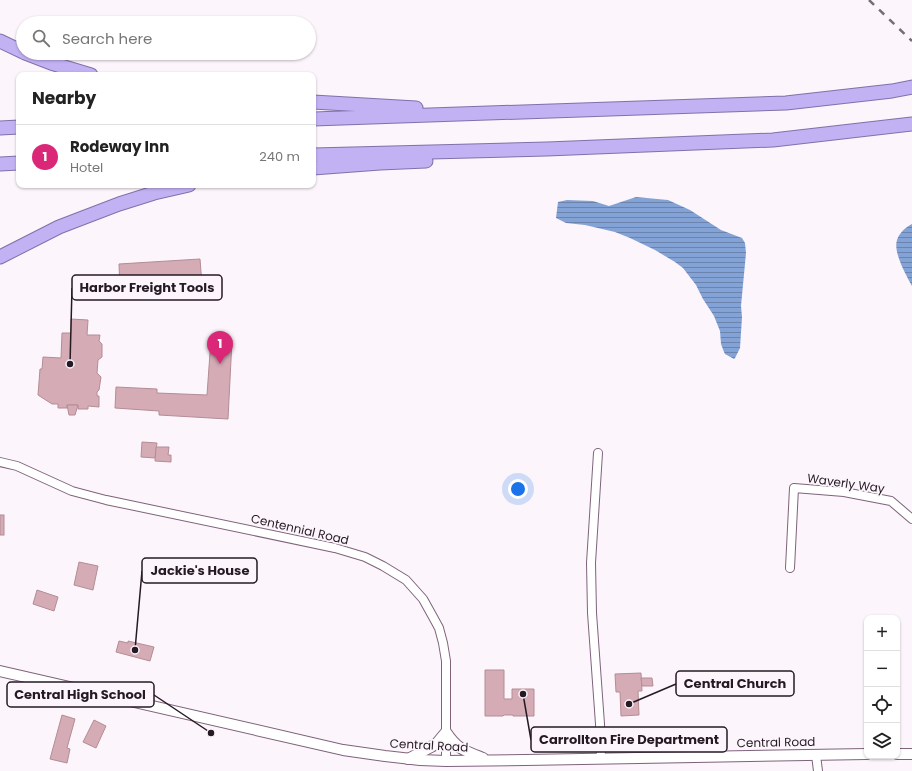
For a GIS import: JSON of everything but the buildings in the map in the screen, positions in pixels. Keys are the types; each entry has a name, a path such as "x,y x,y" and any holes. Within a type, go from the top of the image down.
{"highway":[{"path":"0,41 16,48"},
{"path":"44,60 81,72"},
{"path":"316,118 786,103 892,91 912,87"},
{"path":"316,102 395,106 470,113"},
{"path":"316,155 547,149 773,140 912,124"},
{"path":"0,128 16,127"},
{"path":"316,168 489,158 547,149"},
{"path":"0,164 16,163"},
{"path":"0,258 59,227 119,204 176,188"}],"street":[{"path":"598,453 590,563 601,758"},
{"name":"Centennial Road","path":"0,462 17,466 72,491 121,503 335,548 364,557 383,566 406,580 423,600 439,628 443,643 446,661 446,761"},
{"name":"Waverly Way","path":"790,568 794,488 844,492 890,501 912,520"},
{"name":"Central Road","path":"0,672 343,750 385,756 446,761 864,754"},
{"path":"408,758 436,744 446,732 451,740 462,749 488,760"},
{"path":"900,754 912,754"},
{"path":"816,755 818,771"}],"water":[{"path":"636,197 668,200 690,210 721,230 742,238 745,243 746,253 741,306 742,317 740,348 734,359 725,354 721,344 720,331 714,316 696,285 683,268 655,250 615,232 585,225 566,223 556,218 558,202 567,200 593,201 609,206"},
{"path":"912,224 912,286 898,257 896,245 898,237 901,233"}],"railway":[{"path":"869,0 912,41"}],"place":[{"name":"Harbor Freight Tools","path":"70,364"},
{"name":"Rodeway Inn","path":"220,364"},
{"name":"Jackie's House","path":"135,650"},
{"name":"Carrollton Fire Department","path":"523,694"},
{"name":"Central Church","path":"629,704"},
{"name":"Central High School","path":"211,733"}]}
